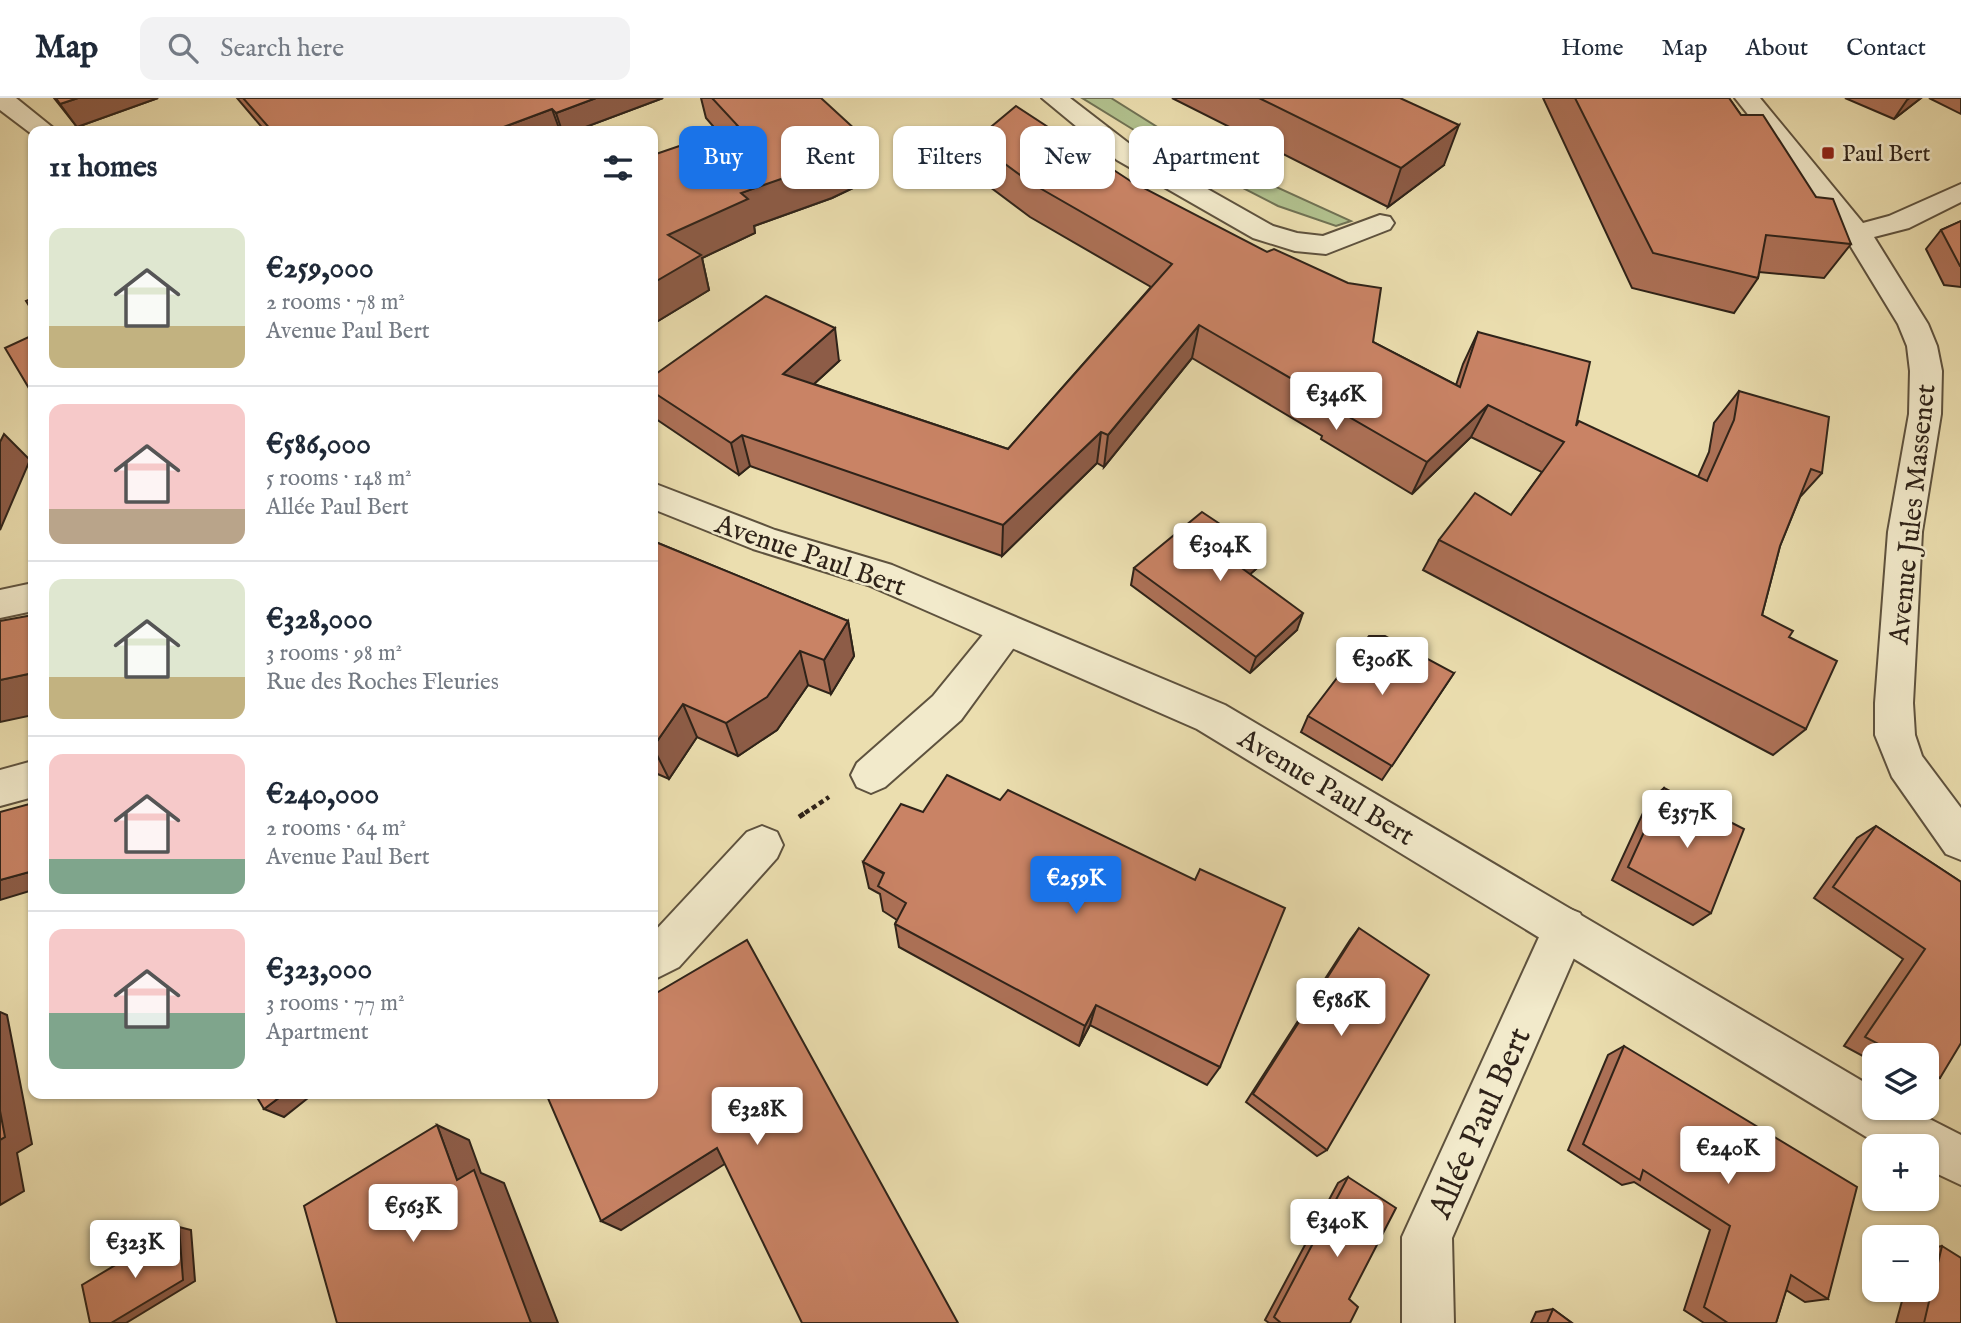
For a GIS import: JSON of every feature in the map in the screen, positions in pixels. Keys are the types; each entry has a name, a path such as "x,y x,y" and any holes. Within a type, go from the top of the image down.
{"street":[{"path":"0,98 37,126"},
{"path":"1054,98 1126,155 1263,232 1295,242 1326,245 1380,223"},
{"name":"Avenue Jules Massenet","path":"1747,98 1857,233 1913,324 1922,346 1926,371 1925,414 1905,532 1894,703 1895,735 1906,765 1961,841"},
{"path":"1857,233 1899,222 1961,192"},
{"name":"Avenue Paul Bert","path":"658,497 765,540 879,575 1211,717 1890,1124 1961,1161"},
{"path":"0,604 28,598"},
{"path":"871,775 947,708 1008,631"},
{"path":"0,788 28,780"},
{"path":"658,956 762,845"},
{"name":"Allée Paul Bert","path":"1428,1323 1427,1237 1565,928"}],"path":[{"path":"762,845 822,800 871,775"}],"green space":[{"path":"1082,98 1111,98 1156,126 1129,127"},
{"path":"1245,189 1281,189 1351,221 1336,226 1278,206"}],"building":[{"path":"56,98 78,98 60,104"},
{"path":"243,98 596,98 556,113 552,109 506,126 268,126"},
{"path":"712,98 821,98 851,126 781,126 781,179 767,184 767,126 738,126"},
{"path":"1259,98 1400,98 1459,125 1401,168"},
{"path":"1575,98 1729,98 1741,115 1763,115 1816,197 1833,199 1851,244 1766,235 1758,278 1653,253"},
{"path":"1016,106 1047,126 1020,126 1020,175 1006,165 1006,126 992,126"},
{"path":"679,146 679,189 752,189 741,193 748,199 668,235 701,255 658,280 658,153"},
{"path":"1115,171 1129,180 1129,189 1146,189 1267,252 1274,249 1348,283 1381,288 1373,342 1460,387 1478,332 1590,362 1576,426 1579,421 1707,481 1734,420 1739,391 1829,417 1822,473 1811,469 1780,546 1762,615 1793,631 1789,637 1837,661 1806,729 1439,540 1475,493 1511,515 1564,442 1488,405 1427,462 1332,407 1335,404 1199,325 1108,435 1101,432 1003,525 742,435 731,443 658,395 658,372 766,296 835,328 783,374 1008,449 1172,264 1041,189 1115,189"},
{"path":"1961,221 1961,266 1960,266 1941,230"},
{"path":"28,337 28,387 5,348"},
{"path":"1202,512 1262,552 1243,569 1303,613 1256,657 1134,568"},
{"path":"658,543 848,621 824,660 800,651 767,697 726,723 683,704 658,740"},
{"path":"28,616 28,674 0,680 0,621"},
{"path":"1369,636 1385,636 1454,673 1392,766 1308,716"},
{"path":"947,775 1000,800 1008,790 1195,880 1200,869 1285,908 1220,1067 1096,1005 1085,1026 895,924 906,903 878,886 884,873 863,862 901,804 923,812"},
{"path":"1664,788 1744,829 1711,913 1628,867"},
{"path":"28,804 28,872 0,880 0,812"},
{"path":"1876,826 1961,882 1961,1043 1940,1078 1939,1043 1876,1043 1865,1037 1925,949 1833,887"},
{"path":"1359,928 1429,975 1327,1150 1253,1094"},
{"path":"747,940 958,1323 802,1323 717,1148 601,1221 548,1099 658,1099 658,992"},
{"path":"1624,1046 1857,1187 1828,1299 1791,1275 1776,1323 1728,1323 1704,1307 1730,1226 1643,1170 1640,1180 1583,1144"},
{"path":"258,1099 277,1099 264,1109"},
{"path":"0,1111 5,1137 0,1140"},
{"path":"437,1125 457,1180 474,1170 531,1323 337,1323 304,1206"},
{"path":"1348,1177 1396,1208 1349,1299 1358,1307 1350,1323 1281,1323 1274,1317"},
{"path":"179,1227 183,1280 111,1323 90,1323 82,1285"},
{"path":"1942,1246 1961,1258 1961,1323 1924,1323 1929,1302 1939,1302 1939,1259"},
{"path":"1553,1309 1572,1323 1547,1323"}],"place":[{"name":"Paul Bert","path":"1828,153"}]}
